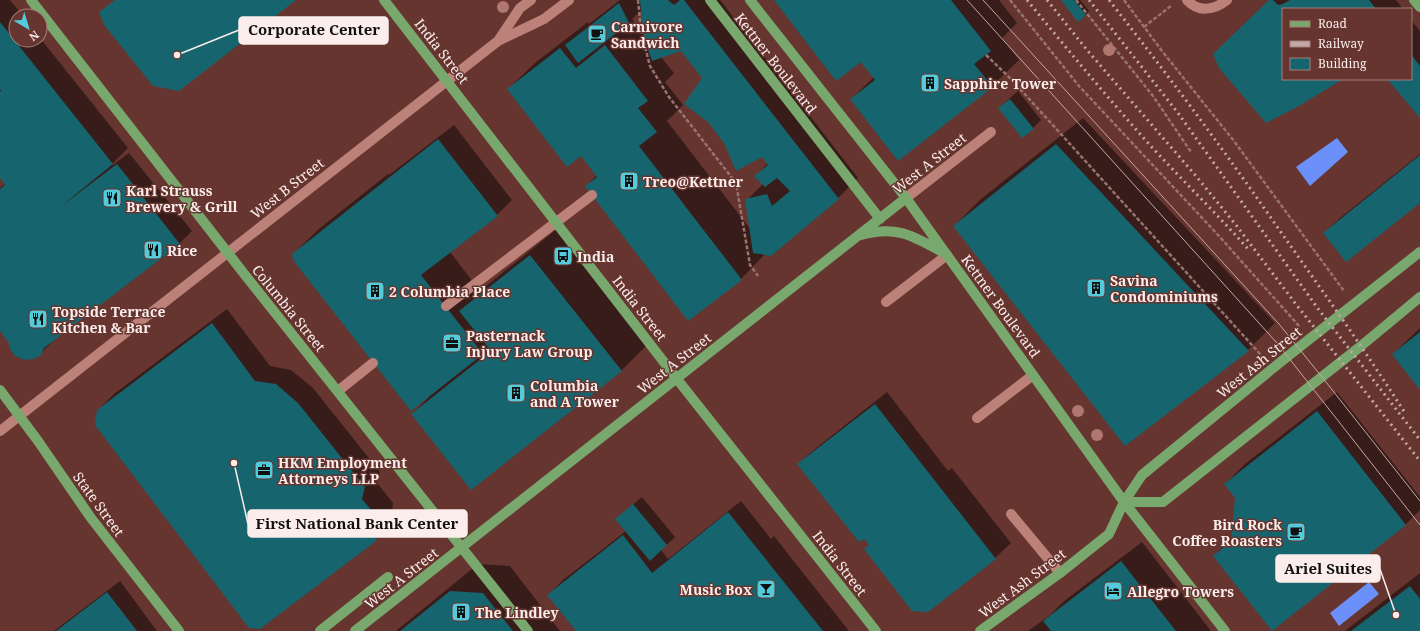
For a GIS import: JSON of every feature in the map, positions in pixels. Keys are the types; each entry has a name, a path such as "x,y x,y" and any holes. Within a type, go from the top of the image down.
{"main road":[{"name":"Columbia Street","path":"31,0 228,253 528,631"},
{"name":"India Street","path":"384,0 677,379 876,631"},
{"name":"Kettner Boulevard","path":"710,0 880,219"},
{"name":"Kettner Boulevard","path":"750,0 906,198 1124,502 1225,631"},
{"path":"1414,0 1420,8"},
{"name":"West A Street","path":"355,631 906,198"},
{"path":"857,236 891,230 916,238 947,255"},
{"name":"West Ash Street","path":"980,631 1060,573 1109,534 1124,502 1142,475 1288,356 1420,252"},
{"path":"1124,502 1163,502 1361,346 1420,297"},
{"name":"State Street","path":"0,390 38,441 91,518 179,631"},
{"path":"320,631 388,577"}],"street":[{"name":"West B Street","path":"498,41 520,8 531,0"},
{"name":"West B Street","path":"0,431 498,41 544,19 569,0"},
{"path":"1187,0 1190,4 1200,8 1210,9 1221,5 1227,0"},
{"name":"West A Street","path":"906,198 991,132"},
{"path":"446,306 592,195"},
{"path":"886,302 947,255"},
{"path":"338,391 373,363"},
{"path":"977,418 1033,375"},
{"path":"1011,514 1060,573"}],"path":[{"path":"638,0 641,31 650,66 669,97 736,183 750,265 758,276"},
{"path":"1010,0 1079,86 1219,236 1299,326"},
{"path":"1076,0 1153,96 1191,152"},
{"path":"1124,0 1234,141 1344,291"},
{"path":"1144,27 1174,3"},
{"path":"986,54 1012,80 1261,355"}],"water":[{"path":"1337,138 1348,152 1310,186 1296,167"},
{"path":"1369,582 1379,594 1339,626 1330,613"}],"building":[{"path":"115,0 296,0 179,91 153,86 104,25 99,12"},
{"path":"640,0 668,0 674,5 680,0 684,0 839,199 771,256 753,253 745,199 767,194 772,206 790,191 777,178 765,187 754,176 768,165 762,157 736,171 724,143 708,122 684,104 702,78 681,51 652,61 643,35"},
{"name":"Sapphire Tower","path":"774,0 951,0 991,51 974,64 993,87 898,161 850,99 875,80 861,62 836,81"},
{"path":"1061,0 1074,0 1086,15 1078,22"},
{"path":"1269,0 1273,0 1278,5 1290,0 1369,0 1375,8 1282,8 1282,80 1341,80 1299,106 1266,123 1219,68 1213,54"},
{"name":"Carnivore Sandwich","path":"619,3 629,23 578,63 565,45"},
{"path":"0,22 8,32 8,48 21,48 113,164 60,207 117,164 180,244 44,348 41,355 34,359 25,360 15,356 10,349 9,343 0,331 0,189 5,185 0,178"},
{"name":"Treo@Kettner","path":"605,45 648,101 638,108 657,132 639,146 742,280 688,321 585,186 597,177 581,156 567,167 507,89 560,48 576,68"},
{"path":"1412,55 1420,66 1420,118 1388,80 1412,80"},
{"path":"1010,99 1034,129 1022,138 998,108"},
{"name":"2 Columbia Place","path":"438,139 498,216 421,275 483,354 411,411 293,260 292,254"},
{"name":"Savina Condominiums","path":"1056,144 1249,351 1125,446 953,226"},
{"path":"1420,155 1420,203 1346,262 1323,233"},
{"name":"Columbia and A Tower","path":"530,255 622,371 471,490 411,414 491,351 459,311"},
{"path":"212,323 255,381 276,384 298,403 365,487 362,499 378,518 376,541 260,629 249,628 95,425 97,410"},
{"path":"1420,332 1420,390 1392,354"},
{"path":"875,404 996,559 928,612 912,611 864,549 869,545 864,539 859,542 797,464"},
{"path":"1317,411 1406,525 1272,631 1213,556 1231,541 1235,498 1224,484"},
{"path":"633,504 667,545 650,561 615,519"},
{"path":"728,512 823,631 576,631 547,595 623,535 652,573"},
{"name":"Allegro Towers","path":"1121,561 1176,631 1051,631 1043,621"},
{"path":"1410,586 1420,599 1420,631 1351,631"},
{"name":"The Lindley","path":"450,591 483,593 513,631 400,631"},
{"path":"107,592 137,631 56,631"}],"tram line":[{"path":"967,0 1277,343 1420,525"},
{"path":"983,0 1279,324 1420,501"}],"railway":[{"path":"1027,0 1087,73 1149,144 1249,250"},
{"path":"1047,0 1087,50 1196,176 1236,225 1295,303 1420,461"},
{"path":"1089,0 1178,113 1319,310 1420,440"},
{"path":"1109,0 1237,170 1343,320 1405,413"}],"place":[{"name":"Carnivore Sandwich","path":"597,34"},
{"name":"Corporate Center","path":"177,55"},
{"name":"Sapphire Tower","path":"930,83"},
{"name":"Treo@Kettner","path":"629,181"},
{"name":"Karl Strauss Brewery & Grill","path":"112,198"},
{"name":"Rice","path":"153,250"},
{"name":"India","path":"563,256"},
{"name":"Savina Condominiums","path":"1096,288"},
{"name":"2 Columbia Place","path":"375,291"},
{"name":"Topside Terrace Kitchen & Bar","path":"38,319"},
{"name":"Pasternack Injury Law Group","path":"452,343"},
{"name":"Columbia and A Tower","path":"516,393"},
{"name":"First National Bank Center","path":"234,463"},
{"name":"HKM Employment Attorneys LLP","path":"264,470"},
{"name":"Bird Rock Coffee Roasters","path":"1296,532"},
{"name":"Music Box","path":"766,589"},
{"name":"Allegro Towers","path":"1113,591"},
{"name":"The Lindley","path":"461,612"},
{"name":"Ariel Suites","path":"1396,615"}]}
